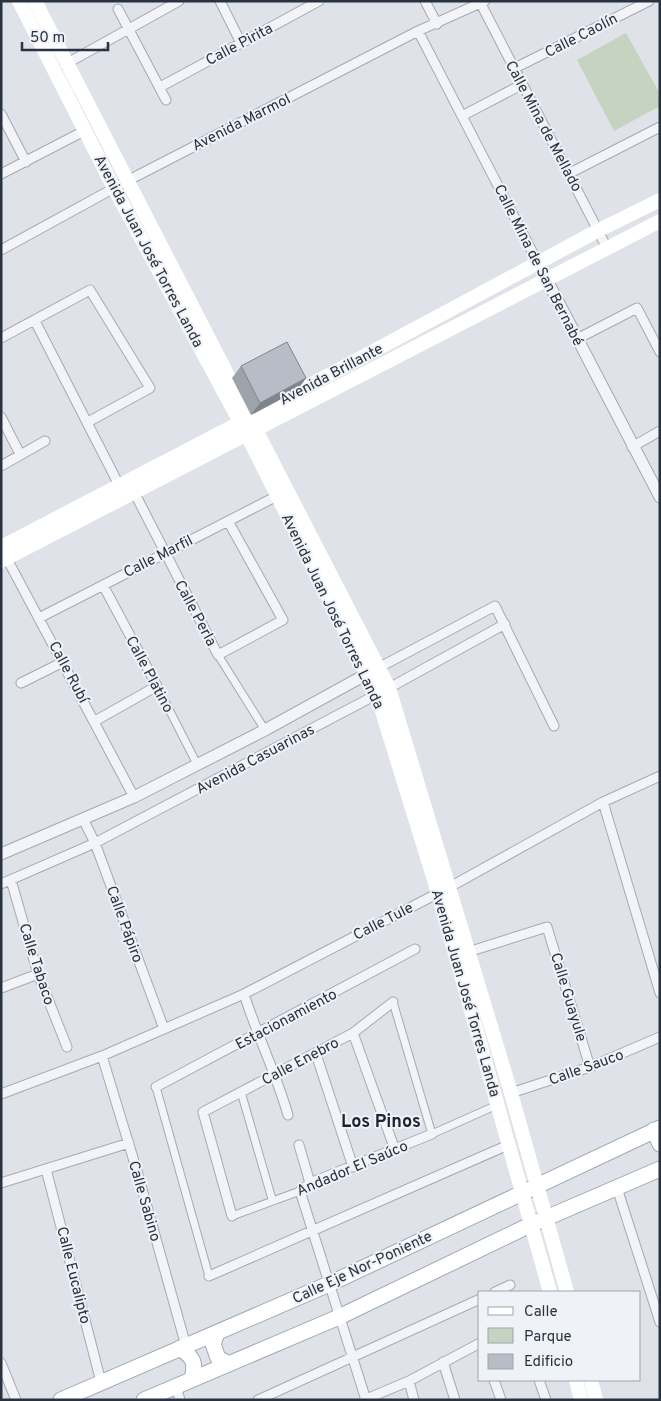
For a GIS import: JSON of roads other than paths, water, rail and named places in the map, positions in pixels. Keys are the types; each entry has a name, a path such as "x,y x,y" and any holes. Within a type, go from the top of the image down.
{"main road":[{"name":"Avenida Juan José Torres Landa","path":"19,1 61,66 127,181 248,427 277,496 367,675 383,691"},
{"name":"Avenida Juan José Torres Landa","path":"35,1 86,130 114,188 380,666 383,691 443,890 497,1105 550,1291"},
{"name":"Avenida Brillante","path":"3,553 134,492 538,263 660,200"},
{"name":"Avenida Brillante","path":"3,553 119,485 248,427 660,221"},
{"name":"Avenida Juan José Torres Landa","path":"443,890 468,952 511,1093 566,1291"},
{"name":"Calle Eje Nor-Poniente","path":"61,1400 329,1284 537,1185 658,1134"},
{"path":"144,1400 178,1393 192,1379 339,1317 530,1224 660,1170"},
{"path":"217,1333 214,1344 218,1358 229,1364"},
{"path":"183,1347 192,1357 195,1366 192,1379"},
{"path":"576,1381 581,1400"},
{"path":"591,1381 596,1400"}],"street":[{"path":"61,66 180,1"},
{"path":"220,1 241,43"},
{"name":"Calle Pirita","path":"160,87 319,1"},
{"path":"425,1 437,24"},
{"name":"Calle Caolín","path":"514,69 649,1"},
{"name":"Avenida Marmol","path":"1,250 127,181 418,31 483,2"},
{"name":"Calle Mina de Mellado","path":"483,2 521,84 570,173 607,248"},
{"path":"118,9 166,100"},
{"name":"Calle Mina de San Bernabé","path":"418,31 660,498"},
{"path":"462,116 521,84"},
{"path":"1,114 26,162"},
{"path":"570,173 660,127"},
{"path":"1,174 86,130"},
{"path":"1,338 90,290 150,388 88,422"},
{"path":"577,339 637,308 660,352"},
{"path":"35,321 119,485"},
{"path":"1,417 20,454"},
{"path":"632,447 660,431"},
{"path":"1,466 45,441"},
{"name":"Calle Perla","path":"134,492 218,655 265,730"},
{"name":"Calle Marfil","path":"40,618 277,496"},
{"path":"218,655 283,620 228,521"},
{"name":"Calle Rubí","path":"3,553 40,618 134,797"},
{"name":"Calle Platino","path":"103,585 158,686 197,764"},
{"name":"Avenida Casuarinas","path":"1,854 134,797 265,730 367,675 380,666 495,606 505,624 383,691 95,843 1,884"},
{"path":"505,624 554,726"},
{"path":"21,683 63,662"},
{"path":"95,721 158,686"},
{"name":"Calle Tule","path":"1,1094 102,1056 244,994 443,890 603,802 660,776"},
{"path":"603,802 660,993"},
{"name":"Calle Pápiro","path":"83,819 95,843 164,1029"},
{"name":"Calle Tabaco","path":"11,880 38,974 67,1047"},
{"name":"Calle Guayule","path":"468,952 547,927 590,1068"},
{"name":"Estacionamiento","path":"156,1087 257,1035 415,949"},
{"path":"1,988 38,974"},
{"path":"244,994 257,1035 276,1074 288,1115"},
{"path":"392,1002 432,1134"},
{"name":"Calle Enebro","path":"232,1216 203,1112 353,1033 392,1002"},
{"path":"353,1033 395,1150"},
{"name":"Calle Sauco","path":"511,1093 590,1068 660,1037"},
{"path":"316,1054 353,1167"},
{"name":"Calle Sabino","path":"102,1056 129,1143 183,1347"},
{"path":"156,1087 209,1276 508,1145"},
{"path":"241,1092 272,1199"},
{"name":"Andador El Saúco","path":"232,1216 272,1199 300,1191 310,1183 395,1150 497,1105"},
{"path":"1,1183 129,1143"},
{"path":"299,1145 310,1183"},
{"name":"Calle Eucalipto","path":"46,1169 101,1382"},
{"path":"617,1188 660,1322"},
{"path":"300,1191 365,1400 408,1382 478,1344"},
{"path":"498,1291 510,1286"},
{"path":"258,1400 478,1300"},
{"path":"443,1362 456,1400"},
{"path":"1,1363 16,1400"},
{"path":"494,1381 501,1400"},
{"path":"539,1381 546,1400"},
{"path":"408,1382 414,1400"}],"district":[{"name":"Los Pinos","path":"381,1121"}]}
